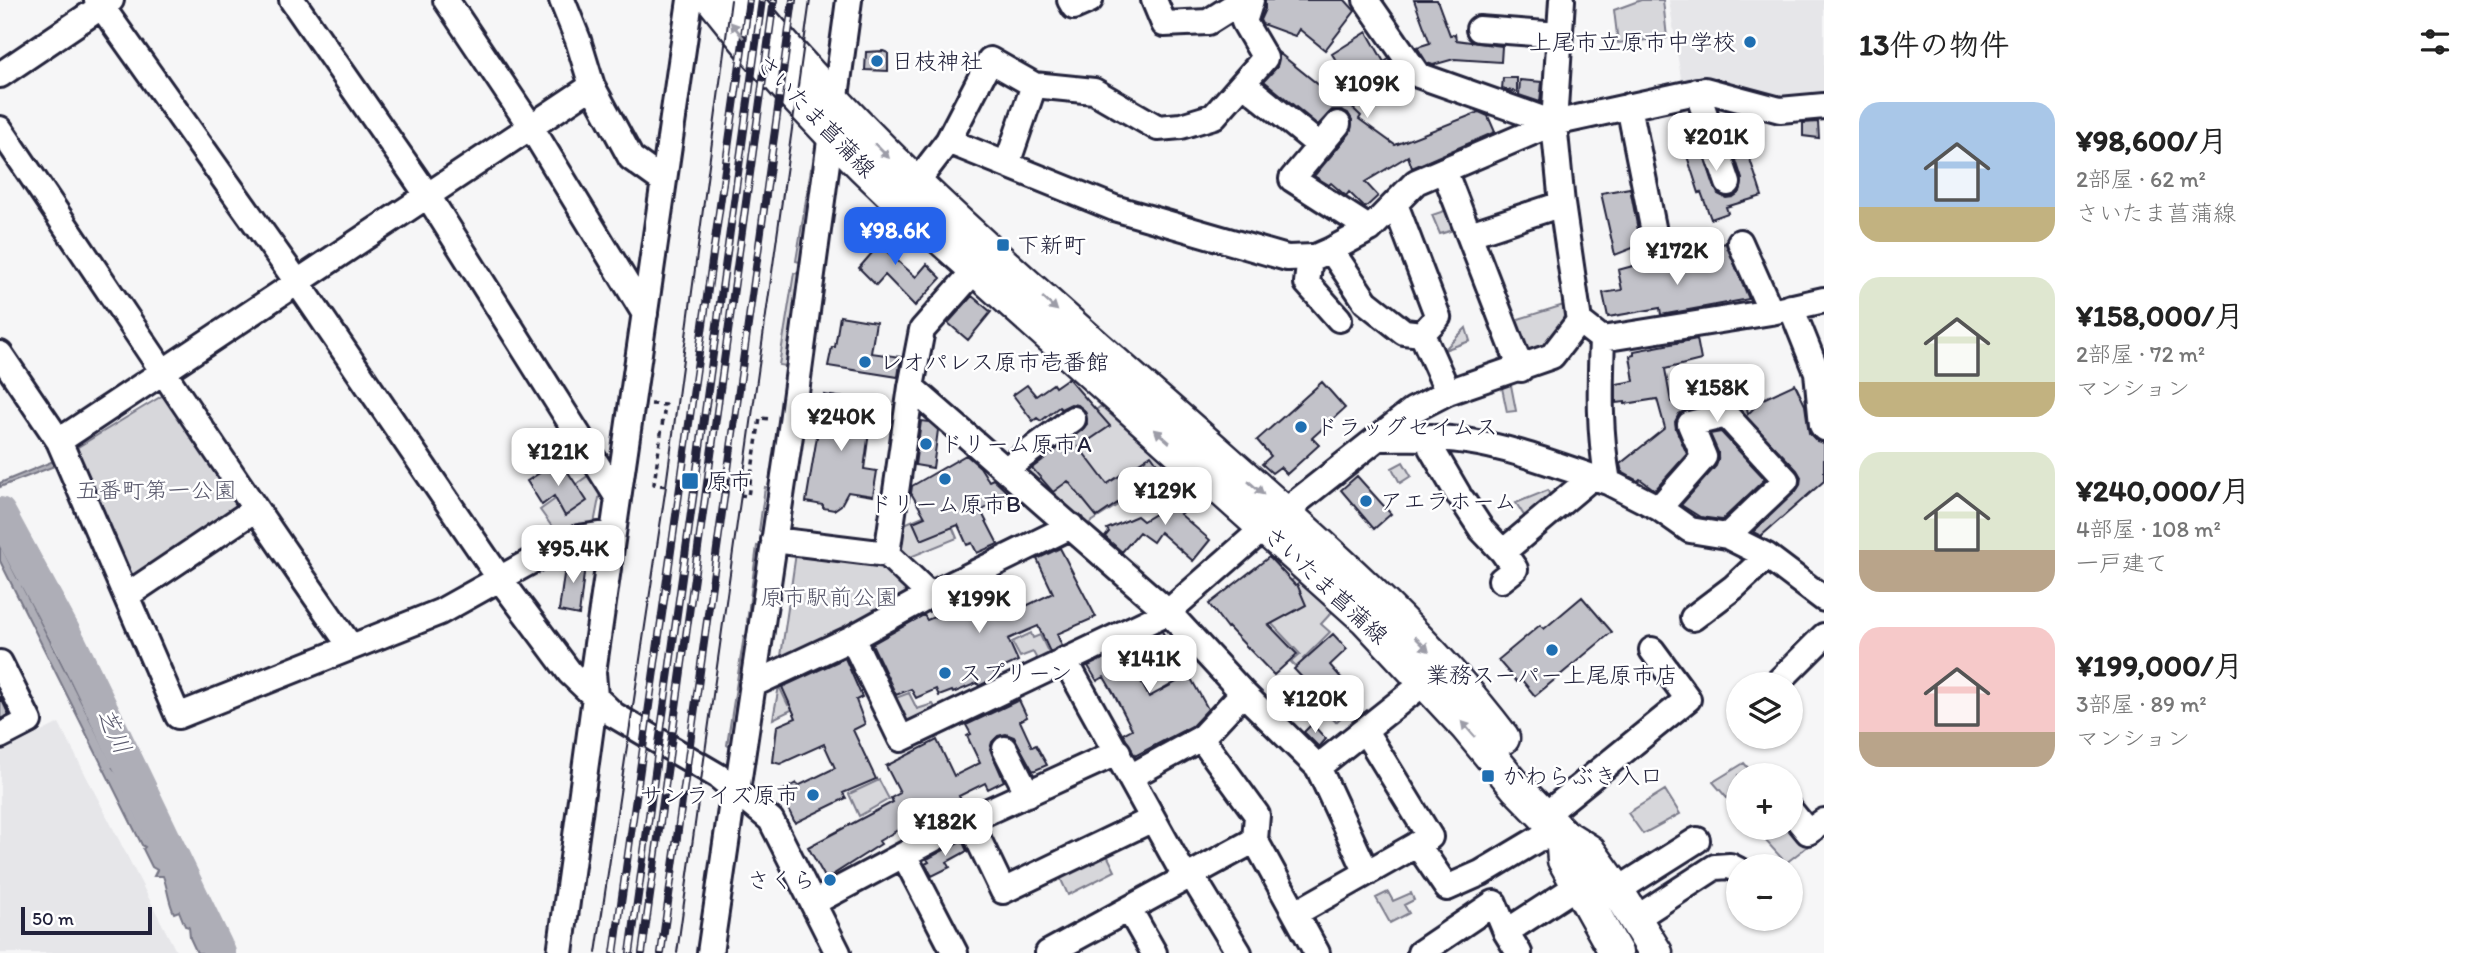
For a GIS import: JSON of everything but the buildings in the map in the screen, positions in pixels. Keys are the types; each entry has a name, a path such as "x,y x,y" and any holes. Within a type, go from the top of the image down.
{"main road":[{"name":"さいたま菖蒲線","path":"713,0 777,78 831,136 975,270 1274,519 1384,604 1486,716 1533,778 1556,822 1636,953"},
{"name":"さいたま菖蒲線","path":"745,0 792,57 915,184 1274,519 1425,681 1517,788 1556,822"},
{"path":"1556,822 1564,860 1616,953"},
{"path":"1556,822 1589,850 1618,890 1656,953"}],"street":[{"path":"292,0 428,197 618,498"},
{"path":"446,0 531,127 645,314"},
{"path":"562,0 593,86 631,158 663,181"},
{"path":"560,953 595,698 593,672 690,0"},
{"path":"710,953 774,540 849,0"},
{"path":"1070,0 1074,7 1090,0"},
{"path":"1154,0 1164,24 1208,22 1243,0"},
{"path":"915,184 948,141 990,60 1034,85 1094,91 1158,128 1181,126 1214,116 1265,58 1244,22 1251,0"},
{"path":"1366,0 1418,75 1554,123"},
{"path":"1562,0 1554,123 1562,204 1579,321 1602,339 1781,310 1824,300"},
{"path":"0,75 103,2 500,579 570,673 614,715 737,791 771,820 838,953"},
{"path":"1479,29 1560,35"},
{"path":"1243,83 1320,146"},
{"path":"1007,164 1034,85"},
{"path":"59,441 593,86"},
{"path":"948,141 1114,208 1287,258 1320,253 1370,229 1416,182 1554,123 1705,90 1780,110 1824,106"},
{"path":"1697,91 1728,183"},
{"path":"1629,106 1653,227"},
{"path":"1338,124 1293,179 1370,229"},
{"path":"0,129 164,371 254,510 351,647"},
{"path":"1444,170 1521,369"},
{"path":"1395,204 1438,317 1422,334"},
{"path":"1470,234 1562,204"},
{"path":"1740,242 1817,372 1824,428"},
{"path":"1320,253 1307,283 1339,319"},
{"path":"1320,253 1366,302 1404,332 1422,334"},
{"path":"887,554 922,330 975,270"},
{"path":"852,638 901,739 1168,612 1274,519 1413,410 1448,392 1521,369 1552,356 1579,321"},
{"path":"1422,334 1448,392"},
{"path":"1503,552 1600,479 1602,339"},
{"path":"0,354 59,441 178,716 440,612 578,538 612,533"},
{"path":"911,387 1168,612 1243,693 1318,767 1367,873"},
{"path":"1659,509 1704,457 1689,424 1726,415 1786,480 1727,536"},
{"path":"1006,469 1073,419"},
{"path":"1378,438 1466,441 1505,449 1600,479 1659,509 1690,530 1727,536 1767,556 1824,599"},
{"path":"1431,438 1431,448 1461,498 1482,530 1515,569 1501,580"},
{"path":"126,596 254,510"},
{"path":"752,685 852,638 930,595 1071,526"},
{"path":"774,540 887,554 930,595"},
{"path":"1693,618 1734,587 1767,556"},
{"path":"1788,672 1824,636"},
{"path":"1417,844 1447,888 1482,873 1538,839 1688,699 1652,650"},
{"path":"1065,660 1183,873 1191,874"},
{"path":"0,663 29,721 0,736"},
{"path":"1318,767 1425,681"},
{"path":"1130,777 1201,738 1243,693"},
{"path":"1296,913 1430,837 1364,731"},
{"path":"1201,738 1257,815 1255,840 1317,953"},
{"path":"1005,750 1028,794"},
{"path":"813,903 969,820 1118,752"},
{"path":"969,820 1003,891 1153,819"},
{"path":"1803,826 1808,832 1824,821"},
{"path":"1048,953 1255,840"},
{"path":"1618,890 1697,841"},
{"path":"904,855 955,953"},
{"path":"1635,919 1715,867 1726,866"},
{"path":"1191,874 1239,953"},
{"path":"1420,953 1494,903 1512,943 1577,886"},
{"path":"1129,909 1154,953"}],"path":[{"path":"665,405 654,484 666,486"},
{"path":"740,495 748,496 760,418"}],"shaded area":[{"name":"上尾市立原市中学校","path":"1669,0 1824,0 1824,99 1790,102 1682,85"},
{"path":"63,457 65,462 0,487 0,483"},
{"path":"0,544 18,579 23,582 22,586 113,764 124,757 125,760 128,758 129,769 113,768 120,773 142,819 173,873 178,876 176,880 209,953 197,953 190,938 189,927 185,926 179,911 174,913 163,876 154,876 157,870 152,867 143,849 145,847 0,561"},
{"path":"59,723 177,953 0,953 0,753"}],"green space":[{"path":"1641,0 1663,0 1667,38 1618,43 1614,10"},
{"path":"811,169 816,170 803,263 796,261"},
{"path":"1453,208 1460,228 1440,234 1432,215"},
{"path":"794,273 800,274 786,366 779,365"},
{"path":"1567,304 1560,329 1553,340 1531,355 1524,351 1512,321"},
{"path":"1466,328 1470,341 1444,350"},
{"path":"1510,380 1516,411 1507,412 1501,383"},
{"name":"五番町第一公園","path":"165,394 238,507 131,579 73,450"},
{"path":"1101,406 1183,478 1143,508 1130,497 1085,526 1019,469"},
{"path":"1403,462 1411,476 1400,483 1392,468"},
{"path":"589,475 600,493 593,529 561,539 540,510"},
{"path":"765,487 772,488 766,533 759,531"},
{"path":"1548,490 1551,502 1527,520 1516,503"},
{"path":"944,507 957,538 908,558 899,553 902,525"},
{"path":"757,546 763,547 752,623 747,622"},
{"name":"原市駅前公園","path":"796,553 882,564 913,595 780,663"},
{"path":"1296,577 1333,611 1321,624 1330,632 1303,659 1307,665 1300,671 1291,662 1300,654 1257,608"},
{"path":"946,598 957,623 1006,603 1010,611 954,638 938,602"},
{"path":"1031,633 1033,638 1040,635 1051,658 1039,663 1033,652 1020,657 1012,642"},
{"path":"744,636 750,637 734,750 727,745"},
{"path":"1348,680 1354,687 1350,693 1358,702 1336,722 1325,711 1329,707 1325,702"},
{"path":"779,686 788,705 815,693 822,695 773,719"},
{"path":"909,693 917,709 933,704 938,713 908,727 893,699"},
{"path":"1726,774 1726,797 1713,782"},
{"path":"879,780 889,799 859,816 849,794"},
{"path":"1665,790 1680,814 1643,834 1628,813"},
{"path":"1765,840 1803,840 1808,846 1798,854 1778,854"},
{"path":"1105,851 1115,871 1068,895 1058,873"},
{"path":"1388,892 1393,901 1411,893 1414,900 1404,905 1409,913 1390,923 1376,898"}],"waterway":[{"name":"芝川","path":"0,513 71,644 220,953"}],"tram line":[{"path":"596,953 666,486 731,0"},
{"path":"677,953 810,0"}],"railway":[{"path":"614,953 749,0"},
{"path":"630,953 762,0"},
{"path":"642,953 774,0"},
{"path":"661,953 793,0"}],"place":[{"name":"上尾市立原市中学校","path":"1750,42"},
{"name":"日枝神社","path":"877,61"},
{"name":"下新町","path":"1003,245"},
{"name":"レオパレス原市壱番館","path":"865,362"},
{"name":"ドラッグセイムス","path":"1301,427"},
{"name":"ドリーム原市A","path":"926,444"},
{"name":"ドリーム原市B","path":"945,479"},
{"name":"原市","path":"690,481"},
{"name":"アエラホーム","path":"1366,501"},
{"name":"業務スーパー上尾原市店","path":"1552,650"},
{"name":"スプリーン","path":"945,673"},
{"name":"かわらぶき入口","path":"1488,776"},
{"name":"サンライズ原市","path":"813,795"},
{"name":"さくら","path":"830,880"}]}
